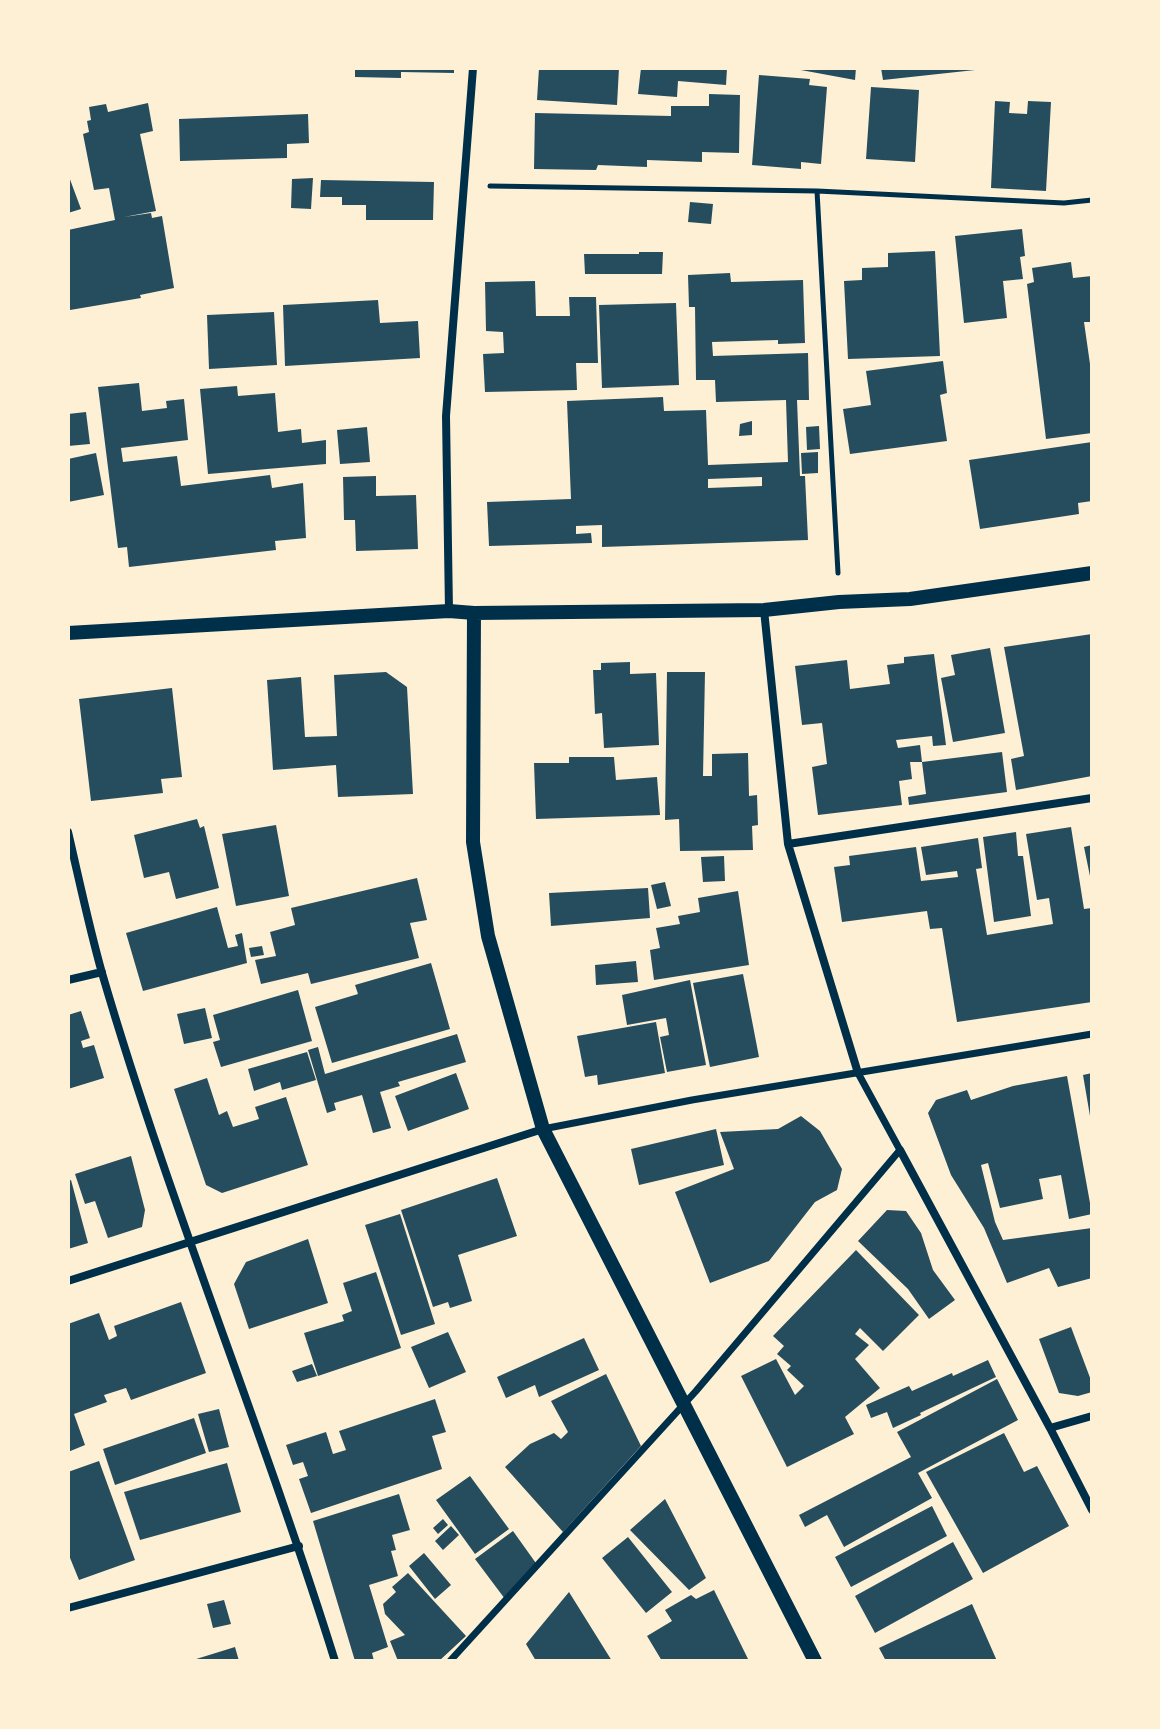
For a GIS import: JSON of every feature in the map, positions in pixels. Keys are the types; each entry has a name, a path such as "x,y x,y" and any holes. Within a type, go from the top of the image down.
{"street":[{"path":"449,611 446,416 473,68"},
{"path":"68,633 449,611 764,610 910,599 1092,573"},
{"path":"764,610 788,844 858,1073 1092,1510"},
{"path":"474,613 473,842 488,936 543,1129 815,1661"},
{"path":"788,844 1092,798"},
{"path":"68,832 102,972 190,1243 299,1546 335,1661"},
{"path":"68,980 102,972"},
{"path":"68,1281 543,1129 1092,1034"},
{"path":"450,1661 683,1405 900,1150"},
{"path":"1050,1428 1092,1416"},
{"path":"68,1608 299,1546"}],"path":[{"path":"465,185 817,191 1064,203 1092,200"},
{"path":"817,191 839,602"}],"building":[{"path":"355,68 454,68 454,73 401,72 401,78 355,77"},
{"path":"539,68 619,68 617,105 537,100"},
{"path":"641,68 727,68 726,85 678,81 677,97 638,94"},
{"path":"790,68 856,68 855,80"},
{"path":"881,68 975,68 975,70 883,80"},
{"path":"759,75 810,79 809,85 827,87 821,164 801,162 801,169 752,165"},
{"path":"871,87 919,90 915,162 866,159"},
{"path":"709,94 740,95 739,153 702,152 702,162 647,160 647,167 598,165 596,170 534,169 535,113 671,116 671,106 709,106"},
{"path":"995,101 1010,102 1009,113 1027,114 1028,101 1051,102 1046,191 991,188"},
{"path":"148,103 153,131 140,134 156,211 124,217 151,213 152,218 162,216 174,288 140,295 141,298 70,310 68,230 115,220 109,188 94,190 83,134 89,132 89,107 106,104 108,112"},
{"path":"308,114 309,143 287,144 287,158 180,161 179,119"},
{"path":"68,174 81,209 68,213"},
{"path":"313,178 311,209 291,208 292,179"},
{"path":"321,180 434,182 433,220 366,220 366,205 342,205 342,197 320,197"},
{"path":"690,202 713,204 711,224 688,222"},
{"path":"1022,229 1025,256 1020,257 1023,279 1003,281 1007,318 964,323 955,236"},
{"path":"935,251 940,356 848,359 844,281 862,280 862,268 888,267 888,253"},
{"path":"663,252 662,274 585,274 584,254"},
{"path":"1071,262 1073,278 1092,276 1092,322 1084,322 1092,378 1092,433 1046,439 1027,284 1034,282 1032,268"},
{"path":"730,273 731,282 803,280 805,343 778,344 778,340 712,342 713,356 808,353 809,400 797,400 800,476 805,476 808,540 602,547 602,525 576,526 576,534 591,533 592,543 489,546 487,502 571,499 567,401 663,397 664,411 706,410 708,465 788,462 786,400 716,402 715,380 696,380 695,307 689,307 688,275","holes":["762,477 762,486 708,488 708,479"]},
{"path":"535,281 536,316 570,316 569,297 596,297 598,363 576,363 577,390 485,392 483,354 504,353 503,332 486,331 485,282"},
{"path":"378,300 380,323 418,321 420,358 285,366 283,305"},
{"path":"676,303 679,385 602,388 599,305"},
{"path":"274,312 277,365 209,369 207,315"},
{"path":"943,361 947,393 940,395 947,441 850,454 843,409 871,405 866,371"},
{"path":"139,383 142,411 167,408 166,401 184,399 188,440 121,448 123,462 177,456 181,486 270,475 272,488 303,483 306,538 275,541 276,550 129,567 127,547 118,548 98,387"},
{"path":"237,386 238,396 275,393 278,432 301,429 302,443 326,440 326,464 208,474 200,389"},
{"path":"86,412 90,444 68,446 68,414"},
{"path":"752,421 752,435 739,436 740,424"},
{"path":"819,426 820,449 807,450 806,427"},
{"path":"367,427 370,462 340,464 337,430"},
{"path":"1092,442 1092,501 1078,503 1079,514 980,529 969,460"},
{"path":"818,452 818,473 802,474 801,453"},
{"path":"96,453 104,495 68,502 68,459"},
{"path":"376,476 376,496 416,495 418,549 356,551 355,520 344,520 343,477"},
{"path":"1092,634 1092,776 1016,790 1011,759 1024,756 1004,647"},
{"path":"990,648 1005,733 953,742 941,678 955,675 951,655"},
{"path":"934,654 946,745 933,746 932,736 896,740 898,748 920,745 922,762 910,762 912,779 899,781 902,805 818,815 812,767 827,764 822,723 802,725 795,666 847,660 850,689 890,684 887,665 904,663 904,657"},
{"path":"630,662 630,674 656,673 659,745 604,748 602,713 595,714 593,670 601,670 601,663"},
{"path":"386,672 407,687 413,794 338,797 336,765 273,770 267,680 301,677 305,737 337,736 334,675"},
{"path":"667,672 705,672 703,776 712,776 712,754 748,753 749,796 757,795 758,825 752,826 753,850 680,851 679,819 665,820"},
{"path":"172,688 182,777 161,779 163,793 91,801 79,699"},
{"path":"1002,752 1007,792 909,805 908,797 926,794 922,762"},
{"path":"569,757 614,757 616,780 657,777 660,815 536,819 534,763 569,763"},
{"path":"197,819 200,828 204,826 219,888 176,899 169,872 144,878 134,835"},
{"path":"276,825 289,896 236,906 222,834"},
{"path":"1071,827 1084,909 1092,908 1092,1002 957,1022 942,928 930,929 927,911 842,922 834,867 850,865 849,856 916,847 921,881 958,877 957,871 926,875 921,847 978,838 982,868 976,869 987,935 1053,924 1049,898 1037,900 1026,834"},
{"path":"1016,832 1018,856 1023,856 1031,916 994,922 983,837"},
{"path":"1092,845 1092,881 1091,881 1084,847"},
{"path":"724,856 725,881 703,882 701,857"},
{"path":"417,878 427,920 410,923 419,958 311,984 308,973 261,984 255,960 276,956 270,932 295,925 291,908"},
{"path":"665,882 671,906 657,909 651,885"},
{"path":"648,888 650,918 551,926 549,893"},
{"path":"738,891 749,965 654,980 650,950 660,948 656,928 680,924 678,916 700,912 698,898"},
{"path":"217,907 228,948 238,946 235,935 242,933 247,963 143,991 126,933"},
{"path":"262,946 264,955 251,957 249,948"},
{"path":"636,961 638,982 596,985 595,965"},
{"path":"431,963 450,1029 332,1063 315,1007 358,994 355,985"},
{"path":"743,974 759,1057 710,1067 693,983"},
{"path":"690,980 706,1065 667,1072 660,1037 669,1035 666,1018 627,1025 622,995"},
{"path":"298,990 312,1041 221,1067 213,1042 220,1040 213,1015"},
{"path":"205,1008 212,1038 184,1044 177,1014"},
{"path":"81,1011 90,1038 81,1041 83,1048 94,1045 104,1078 68,1089 68,1015"},
{"path":"656,1022 665,1073 598,1085 597,1075 585,1077 577,1036"},
{"path":"457,1034 466,1062 398,1082 400,1086 380,1092 391,1128 373,1133 362,1095 334,1103 336,1110 327,1113 308,1050 318,1047 325,1074"},
{"path":"307,1052 316,1080 282,1090 280,1082 254,1091 248,1069"},
{"path":"456,1073 469,1109 408,1131 395,1096"},
{"path":"1092,1073 1092,1116 1090,1116 1083,1075"},
{"path":"1067,1076 1092,1214 1069,1219 1061,1175 1039,1179 1043,1199 1000,1208 988,1163 981,1165 995,1222 1003,1240 1092,1228 1092,1278 1058,1287 1049,1268 1007,1283 984,1228 951,1175 928,1113 936,1100 967,1090 971,1100 1013,1086"},
{"path":"207,1078 219,1115 227,1111 233,1127 259,1119 255,1107 286,1097 308,1165 222,1193 206,1185 174,1089"},
{"path":"801,1116 820,1131 842,1169 837,1190 815,1202 769,1261 710,1283 675,1192 734,1169 720,1132 778,1129"},
{"path":"716,1129 724,1165 639,1185 631,1149"},
{"path":"131,1156 145,1210 142,1227 108,1238 95,1201 85,1204 75,1174"},
{"path":"497,1178 517,1236 458,1255 472,1301 450,1308 448,1302 433,1307 401,1210"},
{"path":"71,1180 88,1243 68,1249 68,1181"},
{"path":"887,1210 906,1211 921,1233 933,1270 955,1300 929,1319 908,1289 858,1241"},
{"path":"400,1214 435,1324 401,1335 365,1225"},
{"path":"308,1239 328,1303 249,1329 234,1284 246,1262"},
{"path":"856,1250 919,1315 883,1351 860,1328 855,1334 869,1345 855,1359 880,1388 845,1417 854,1434 787,1467 741,1376 776,1359 795,1395 804,1386 787,1370 791,1366 777,1354 784,1346 773,1336"},
{"path":"376,1272 401,1348 318,1376 304,1333 344,1321 342,1315 352,1311 343,1283"},
{"path":"181,1302 206,1373 131,1400 126,1388 104,1395 107,1402 74,1414 85,1445 68,1452 68,1324 99,1313 109,1340 117,1336 114,1326"},
{"path":"1071,1327 1092,1383 1092,1392 1078,1396 1059,1393 1039,1339"},
{"path":"448,1332 466,1372 429,1388 411,1347"},
{"path":"584,1338 599,1370 539,1397 535,1385 506,1398 497,1377"},
{"path":"988,1360 996,1377 921,1415 893,1428 887,1412 871,1418 866,1405 909,1386 912,1391"},
{"path":"312,1364 317,1376 297,1382 292,1371"},
{"path":"606,1374 641,1446 563,1532 505,1467 530,1444 554,1433 561,1439 568,1432 551,1401"},
{"path":"997,1379 1018,1420 918,1473 932,1498 844,1547 827,1515 805,1527 799,1515 911,1457 897,1432"},
{"path":"435,1399 446,1432 432,1436 442,1469 311,1513 299,1479 308,1476 303,1462 293,1465 286,1445 326,1432 333,1454 346,1450 339,1431"},
{"path":"219,1409 229,1447 209,1452 198,1414"},
{"path":"194,1418 206,1453 115,1485 103,1449"},
{"path":"1004,1433 1024,1472 1037,1466 1069,1526 983,1573 926,1472"},
{"path":"99,1461 135,1560 79,1580 68,1553 68,1472"},
{"path":"227,1463 241,1512 140,1540 124,1492"},
{"path":"470,1476 509,1529 475,1554 436,1500"},
{"path":"399,1494 410,1530 392,1535 396,1550 391,1551 398,1576 369,1585 388,1647 372,1653 374,1661 355,1661 313,1521"},
{"path":"665,1499 706,1578 689,1590 630,1530"},
{"path":"932,1506 947,1536 851,1587 835,1557"},
{"path":"443,1519 448,1525 438,1534 433,1528"},
{"path":"451,1526 459,1535 443,1550 435,1541"},
{"path":"513,1531 538,1566 505,1599 475,1559"},
{"path":"628,1537 672,1592 646,1613 602,1558"},
{"path":"953,1542 973,1579 875,1633 855,1596"},
{"path":"424,1553 451,1585 435,1599 409,1566"},
{"path":"408,1573 466,1636 439,1661 398,1661 390,1641 405,1635 385,1614 383,1604 396,1592 392,1587"},
{"path":"714,1590 749,1661 662,1661 647,1636 672,1621 665,1610 691,1595 696,1599"},
{"path":"569,1592 612,1661 536,1661 526,1644"},
{"path":"224,1600 231,1624 213,1628 207,1604"},
{"path":"972,1604 997,1661 886,1661 879,1648"},
{"path":"235,1647 239,1661 193,1661 193,1660"}]}
